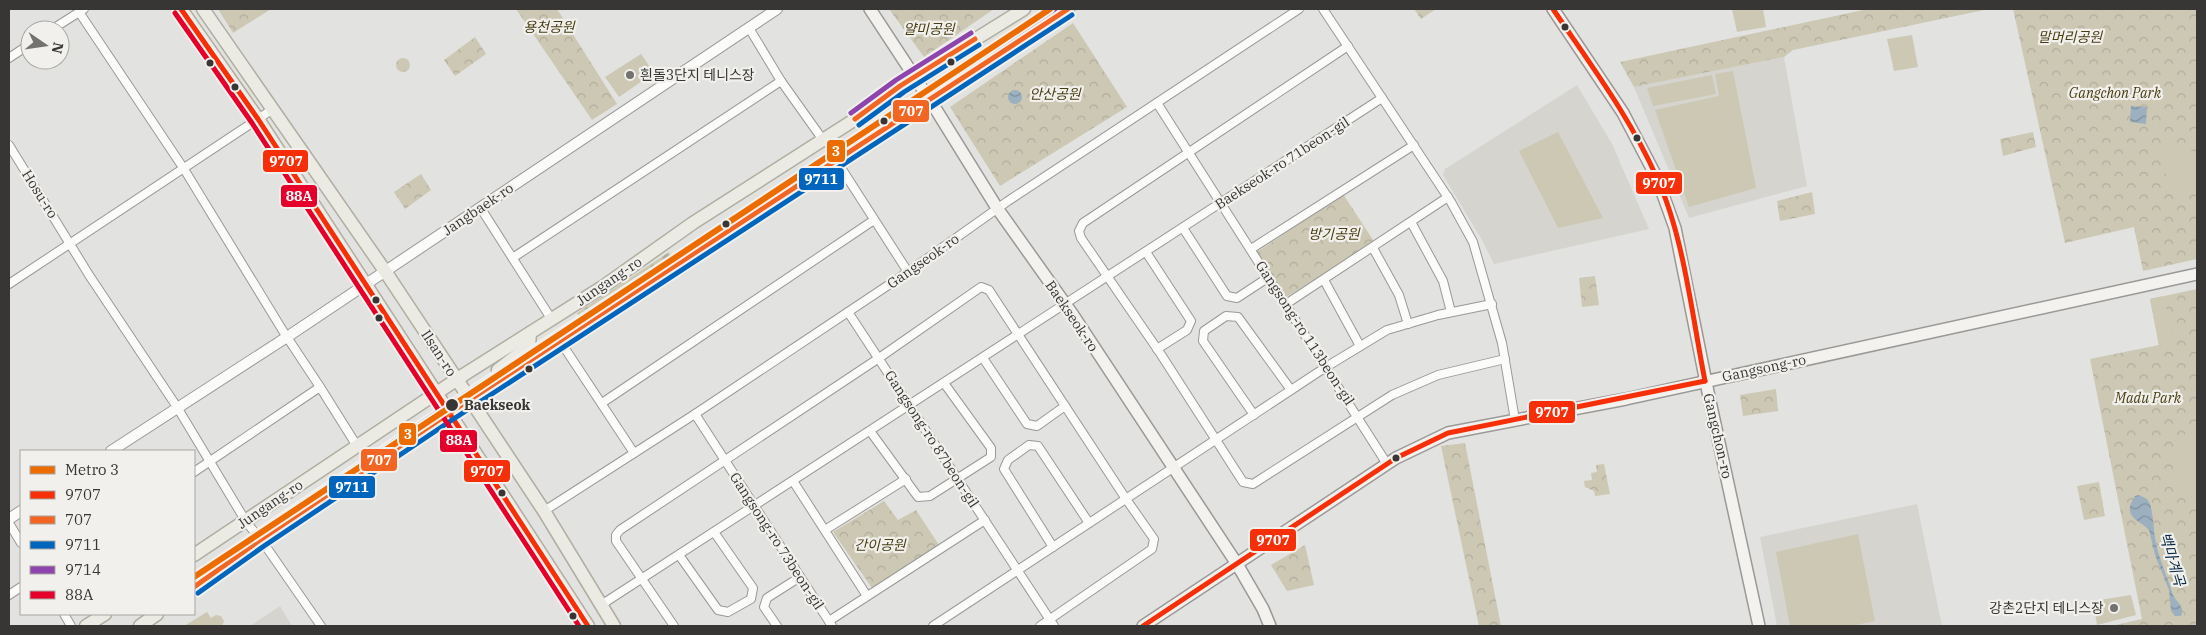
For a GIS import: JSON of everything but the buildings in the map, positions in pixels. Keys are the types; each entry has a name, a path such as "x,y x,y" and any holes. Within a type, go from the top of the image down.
{"main road":[{"name":"Ilsan-ro","path":"181,9 258,119 448,414 588,626"},
{"name":"Ilsan-ro","path":"203,9 385,271 544,511 614,626"},
{"name":"Baekseok-ro","path":"870,9 930,99 997,208 1065,305 1237,564 1263,609 1270,626"},
{"name":"Jungang-ro","path":"195,554 436,393 552,320 693,223 823,140 915,77 1024,9"},
{"name":"Jungang-ro","path":"195,586 260,540 448,414 1068,9"},
{"name":"Gangchon-ro","path":"1553,9 1623,113 1657,178 1675,228 1705,381 1760,626"},
{"name":"Gangsong-ro","path":"1143,626 1387,464 1448,433 1705,381 2197,274"},
{"path":"502,379 498,370 529,346 530,333"},
{"path":"86,626 103,615"},
{"path":"140,626 156,615"}],"street":[{"name":"Jangbaek-ro","path":"112,450 287,337 777,9"},
{"name":"Gangseok-ro","path":"544,511 695,414 908,272 997,208 1299,9"},
{"path":"1323,9 1448,197 1473,242 1492,304 1505,359 1515,420"},
{"path":"66,20 81,10 184,169 287,337 357,446"},
{"path":"749,28 781,81 823,140"},
{"path":"1146,252 1191,321 1187,330 1159,351 1081,238 1079,231 1082,223 1269,101 1348,46"},
{"path":"9,58 20,51"},
{"path":"514,257 781,81"},
{"name":"Baekseok-ro 71beon-gil","path":"601,605 1382,98"},
{"name":"Gangsong-ro 113beon-gil","path":"1157,103 1387,464"},
{"path":"9,284 273,109"},
{"name":"Hosu-ro","path":"9,145 71,244"},
{"name":"Gangsong-ro 113beon-gil","path":"1251,249 1414,145"},
{"path":"836,160 908,272"},
{"path":"1286,304 1448,197"},
{"path":"480,207 514,257 552,320"},
{"path":"602,403 874,220"},
{"path":"1411,222 1443,281 1451,312"},
{"path":"1183,228 1227,296 1237,298 1269,277"},
{"path":"71,244 90,276 177,407 245,520 321,626"},
{"path":"1373,248 1398,295 1408,324"},
{"path":"1324,280 1360,346"},
{"name":"Gangsong-ro 87beon-gil","path":"802,409 981,287 986,288 1019,334"},
{"path":"933,626 1326,367 1387,330 1451,312 1492,304"},
{"name":"Gangsong-ro 87beon-gil","path":"848,312 1052,623"},
{"path":"1254,415 1203,341 1204,331 1226,316 1238,317 1291,390"},
{"path":"1019,334 1154,539 1152,549 1052,623 1040,626"},
{"path":"560,340 634,453"},
{"name":"Gangsong-ro 113beon-gil","path":"1159,351 1243,482 1253,484 1392,395 1438,375 1505,359"},
{"path":"983,358 1027,424 1037,426 1066,407"},
{"path":"870,431 918,497 930,496 991,457 992,448 944,383"},
{"path":"195,471 320,387"},
{"name":"Gangsong-ro 73beon-gil","path":"642,579 616,541 616,535 620,530 802,409"},
{"name":"Gangsong-ro 73beon-gil","path":"695,414 830,624 867,596 907,570"},
{"path":"1053,547 1004,469 1008,460 1028,445 1038,446 1090,523"},
{"path":"825,530 906,479"},
{"path":"793,481 867,596"},
{"path":"9,519 20,512"},
{"name":"Gangsong-ro 87beon-gil","path":"907,570 984,520"},
{"path":"9,523 20,541"},
{"path":"679,555 718,610 728,612 751,599 752,588 714,532"},
{"path":"777,626 764,607 767,598 800,578"},
{"path":"642,579 674,626"},
{"path":"9,595 20,588"},
{"path":"65,615 71,626"}],"shaded area":[{"path":"1784,57 1807,186 1689,218 1634,87"},
{"path":"1577,85 1612,144 1649,229 1494,264 1482,240 1443,175 1445,169"},
{"path":"1917,504 1942,626 1777,626 1760,537"},
{"path":"280,606 292,626 250,626"}],"green space":[{"path":"218,9 271,9 233,33"},
{"name":"용천공원","path":"516,9 557,9 617,104 592,120"},
{"name":"얄미공원","path":"889,9 994,9 924,57"},
{"path":"1414,9 1436,9 1421,19"},
{"path":"1732,9 1763,9 1766,27 1737,32"},
{"path":"1868,9 1989,9 1793,50 1784,57 1634,87 1620,62"},
{"name":"Gangchon Park","path":"2013,9 2197,9 2197,259 2143,271 2134,227 2065,243"},
{"name":"안산공원","path":"1073,23 1127,107 1000,186 950,107"},
{"path":"1912,35 1918,67 1894,71 1887,39"},
{"path":"475,37 486,54 455,76 444,60"},
{"name":"흰돌3단지 테니스장","path":"641,54 654,73 619,97 605,77"},
{"path":"403,58 408,60 410,65 408,70 403,72 398,70 396,65 398,60"},
{"path":"1733,71 1756,188 1689,207 1655,110 1719,96 1715,74"},
{"path":"1712,75 1716,94 1653,106 1647,88"},
{"path":"1558,132 1603,218 1558,228 1519,151"},
{"path":"2033,132 2036,147 2003,156 2000,139"},
{"path":"2174,141 2197,154 2196,178 2190,186 2184,189 2169,188 2159,144"},
{"path":"421,174 431,190 405,209 394,192"},
{"path":"1812,192 1815,214 1780,221 1777,201"},
{"name":"방기공원","path":"1343,194 1375,243 1286,297 1257,252"},
{"path":"669,252 673,258 580,319 577,313"},
{"path":"1595,276 1599,305 1582,307 1579,278"},
{"name":"Madu Park","path":"2197,289 2197,626 2111,626 2142,619 2090,359 2159,345 2150,299"},
{"path":"2163,296 2173,333 2170,341 2159,345 2150,299"},
{"path":"1776,389 1778,411 1743,416 1740,395"},
{"path":"2197,426 2197,502 2185,494 2179,487 2175,479 2173,461 2174,452 2178,444 2189,430"},
{"path":"1465,443 1501,626 1479,626 1441,446"},
{"path":"1604,464 1610,494 1595,496 1594,491 1585,487 1584,481 1592,480 1591,473 1597,472 1596,465"},
{"path":"2099,482 2105,516 2084,520 2077,486"},
{"name":"간이공원","path":"884,501 898,520 916,510 939,545 872,588 833,532"},
{"path":"1858,534 1875,621 1851,626 1790,626 1776,552"},
{"path":"1305,545 1314,585 1287,591 1271,565"},
{"name":"강촌2단지 테니스장","path":"2131,595 2136,615 2097,625 2093,601"},
{"path":"207,612 211,618 216,615 221,616 224,621 222,626 184,626"}],"water":[{"path":"1012,90 1018,90 1022,97 1018,104 1012,104 1008,100 1008,94"},
{"path":"2131,106 2147,107 2146,124 2130,122"},
{"path":"2139,495 2147,499 2150,504 2157,549 2173,595 2181,606 2181,616 2175,616 2171,611 2169,590 2155,555 2149,530 2130,513 2131,503 2135,496"}],"metro line":[{"name":"3","path":"195,576 1050,9"}],"transit line":[{"name":"9707","path":"181,9 258,119 588,626"},
{"name":"9714","path":"195,577 256,534 444,408 1055,9"},
{"name":"707","path":"195,586 260,540 448,414 1068,9"},
{"name":"9707","path":"1553,9 1622,112 1657,178 1681,251 1705,381"},
{"name":"88A","path":"175,13 252,123 579,626"},
{"name":"9711","path":"198,593 264,546 452,420 1072,15"},
{"name":"9714","path":"851,113 896,80 971,33"},
{"name":"707","path":"855,119 900,86 975,39"},
{"name":"9711","path":"859,125 904,92 979,45"},
{"name":"9707","path":"1143,626 1396,458 1448,433 1705,381"}],"place":[{"name":"흰돌3단지 테니스장","path":"630,75"},
{"name":"Baekseok","path":"452,405"},
{"name":"강촌2단지 테니스장","path":"2114,608"}],"park label":[{"name":"말머리공원","path":"2070,37"}],"water label":[{"name":"백마계곡","path":"2172,559"}]}
